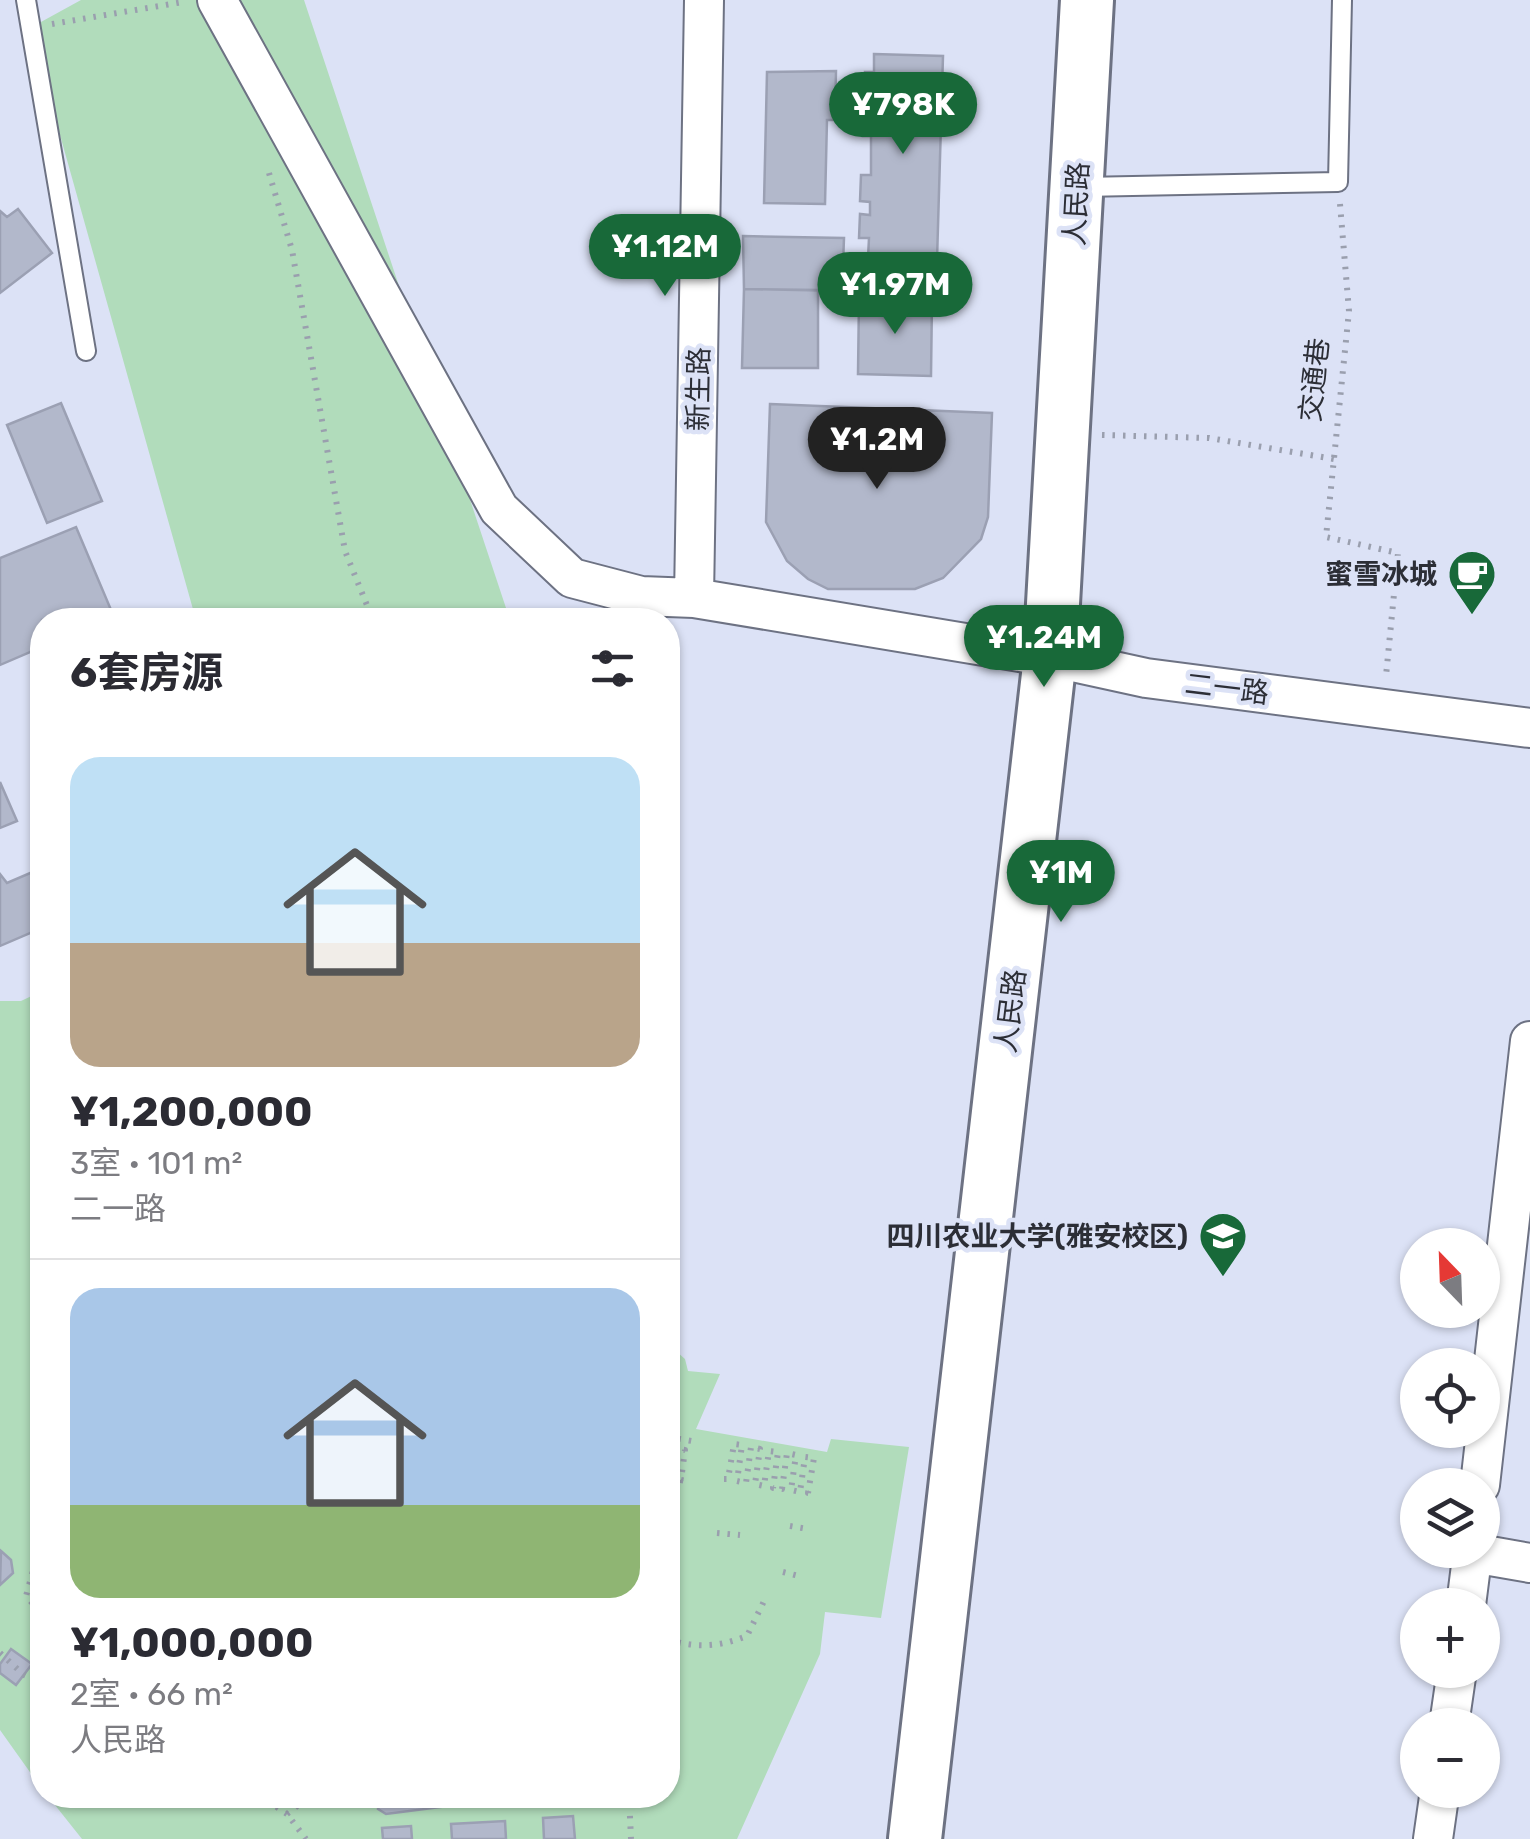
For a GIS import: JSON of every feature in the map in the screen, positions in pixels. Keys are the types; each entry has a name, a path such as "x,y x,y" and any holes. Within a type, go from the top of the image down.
{"main road":[{"name":"人民路","path":"915,1839 1050,657 1087,0"}],"street":[{"name":"二一路","path":"217,0 499,509 572,578 641,596 694,598 1050,657 1146,678 1530,728"},
{"name":"新生路","path":"694,598 704,0"},
{"path":"1482,1468 1530,1041"},
{"path":"1500,1557 1530,1563"},
{"path":"1434,1839 1438,1808"}],"lane":[{"path":"26,0 86,352"},
{"path":"1076,187 1338,182 1342,0"}],"path":[{"path":"30,28 194,0"},
{"path":"265,161 292,250 346,551 368,608"},
{"name":"交通巷","path":"1338,182 1349,311 1326,538 1398,553 1383,707"},
{"path":"1100,435 1209,438 1334,459"},
{"path":"680,1440 692,1441"},
{"path":"724,1479 728,1480 734,1444 742,1445 737,1481 746,1483 751,1447 760,1449 755,1484 764,1486 769,1450 778,1452 773,1488 782,1489 787,1454 796,1455 790,1490 800,1492 805,1457 814,1458 808,1493 814,1494"},
{"path":"680,1449 685,1450 681,1480 690,1482"},
{"path":"790,1526 808,1529"},
{"path":"717,1533 740,1535"},
{"path":"783,1572 800,1576"},
{"path":"680,1643 722,1646 747,1636 764,1599"},
{"path":"0,1653 30,1679"},
{"path":"278,1808 306,1839"},
{"path":"287,1814 295,1808"},
{"path":"630,1808 631,1839"}],"green space":[{"path":"81,0 304,0 506,608 193,608 30,28"},
{"path":"30,997 30,1772 0,1730 0,1001"},
{"path":"680,1355 688,1371 720,1374 696,1429 827,1452 831,1439 909,1447 881,1618 825,1612 820,1654 737,1839 82,1839 57,1808 680,1808"}],"building":[{"path":"874,54 943,56 937,260 868,258 869,238 859,238 860,214 870,215 870,202 860,201 861,175 871,175 871,136 863,136 863,109 873,110 873,97 865,96 865,72 874,72"},
{"path":"836,71 835,120 827,120 825,204 764,203 767,72"},
{"path":"18,209 52,253 0,293 0,211 7,217"},
{"path":"743,236 844,238 842,291 744,289"},
{"path":"744,289 818,290 818,368 742,368"},
{"path":"859,299 932,300 931,376 858,374"},
{"path":"61,403 102,501 47,523 7,425"},
{"path":"770,404 992,413 988,517 981,539 943,578 915,589 828,589 808,579 787,561 766,522"},
{"path":"76,527 110,608 30,608 30,652 0,665 0,558"},
{"path":"0,782 17,821 0,828"},
{"path":"30,873 30,933 0,946 0,874 7,883"},
{"path":"1,1551 11,1560 13,1573 0,1585"},
{"path":"11,1649 30,1667 16,1685 0,1673 0,1664"},
{"path":"378,1808 433,1808 386,1814"},
{"path":"573,1816 575,1839 544,1839 543,1818"},
{"path":"505,1821 506,1839 452,1839 451,1824"},
{"path":"411,1826 412,1839 383,1839 382,1828"}],"place":[{"name":"蜜雪冰城","path":"1472,616"},
{"name":"四川农业大学(雅安校区)","path":"1223,1278"}]}
